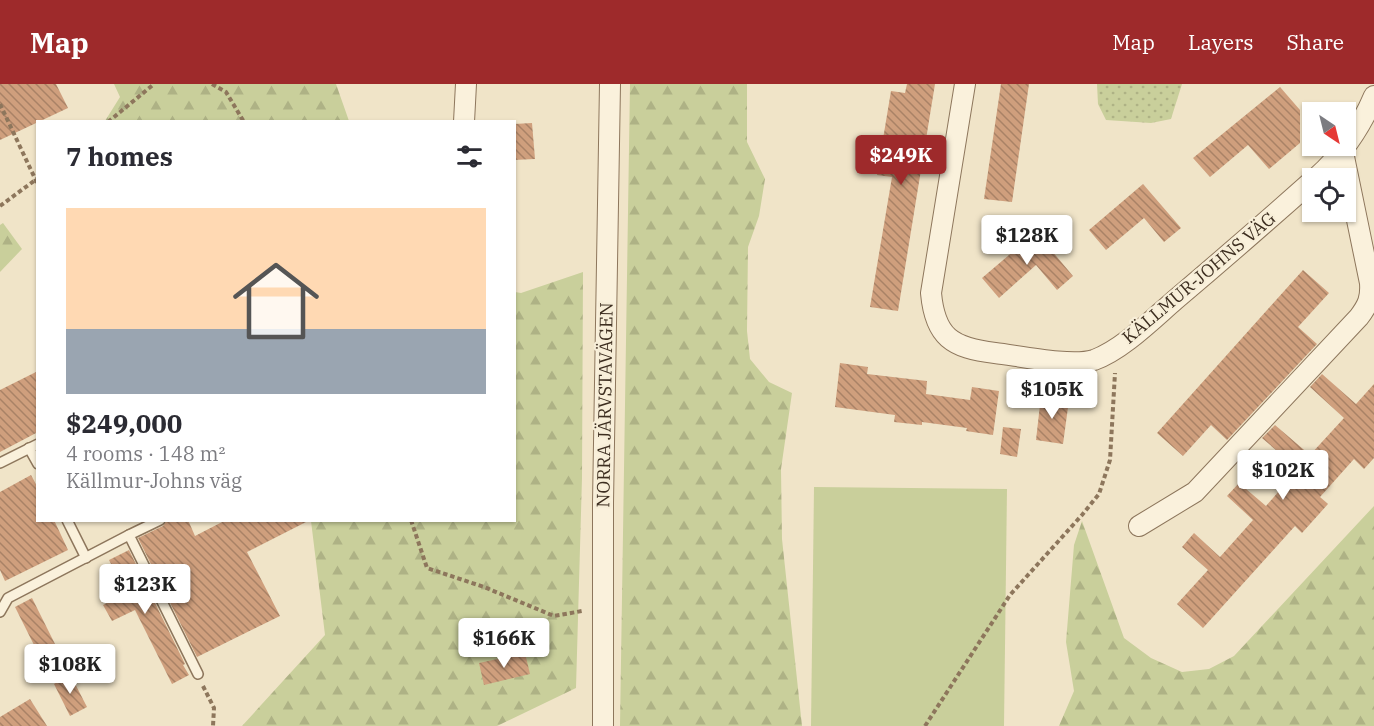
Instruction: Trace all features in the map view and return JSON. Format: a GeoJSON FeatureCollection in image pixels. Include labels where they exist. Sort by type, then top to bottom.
{"type":"FeatureCollection","features":[{"type":"Feature","properties":{"kind":"street"},"geometry":{"type":"LineString","coordinates":[[464,120],[466,84]]}},
{"type":"Feature","properties":{"kind":"street","name":"NORRA JÄRVSTAVÄGEN"},"geometry":{"type":"LineString","coordinates":[[603,726],[603,503],[610,84]]}},
{"type":"Feature","properties":{"kind":"street","name":"KÄLLMUR-JOHNS VÄG"},"geometry":{"type":"LineString","coordinates":[[964,84],[931,293],[933,314],[944,336],[971,351],[1065,362],[1094,360],[1116,348],[1160,313],[1302,190]]}},
{"type":"Feature","properties":{"kind":"street","name":"KÄLLMUR-JOHNS VÄG"},"geometry":{"type":"LineString","coordinates":[[1356,132],[1374,96]]}},
{"type":"Feature","properties":{"kind":"street","name":"KÄLLMUR-JOHNS VÄG"},"geometry":{"type":"LineString","coordinates":[[1326,168],[1339,156]]}},
{"type":"Feature","properties":{"kind":"street"},"geometry":{"type":"LineString","coordinates":[[1139,526],[1195,492],[1368,306],[1371,298],[1370,283],[1344,156]]}},
{"type":"Feature","properties":{"kind":"lane"},"geometry":{"type":"LineString","coordinates":[[0,463],[33,446]]}},
{"type":"Feature","properties":{"kind":"lane"},"geometry":{"type":"LineString","coordinates":[[68,522],[86,558]]}},
{"type":"Feature","properties":{"kind":"lane"},"geometry":{"type":"LineString","coordinates":[[0,612],[8,598],[156,522]]}},
{"type":"Feature","properties":{"kind":"lane"},"geometry":{"type":"LineString","coordinates":[[129,535],[198,674]]}},
{"type":"Feature","properties":{"kind":"path"},"geometry":{"type":"LineString","coordinates":[[110,120],[154,84]]}},
{"type":"Feature","properties":{"kind":"path"},"geometry":{"type":"LineString","coordinates":[[212,84],[226,92],[243,120]]}},
{"type":"Feature","properties":{"kind":"path"},"geometry":{"type":"LineString","coordinates":[[0,104],[36,179],[0,206]]}},
{"type":"Feature","properties":{"kind":"path"},"geometry":{"type":"LineString","coordinates":[[925,726],[1010,595],[1099,494],[1110,460],[1116,348]]}},
{"type":"Feature","properties":{"kind":"path"},"geometry":{"type":"LineString","coordinates":[[412,522],[427,568],[484,587],[554,616],[604,606]]}},
{"type":"Feature","properties":{"kind":"path"},"geometry":{"type":"LineString","coordinates":[[198,674],[214,708],[213,726]]}},
{"type":"Feature","properties":{"kind":"green space"},"geometry":{"type":"Polygon","coordinates":[[[114,84],[336,84],[349,120],[106,120],[120,97],[114,84]]]}},
{"type":"Feature","properties":{"kind":"green space"},"geometry":{"type":"Polygon","coordinates":[[[630,84],[747,84],[747,142],[765,179],[759,216],[748,247],[747,331],[750,359],[769,382],[792,393],[781,469],[782,539],[802,726],[620,726],[630,84]]]}},
{"type":"Feature","properties":{"kind":"green space"},"geometry":{"type":"Polygon","coordinates":[[[1097,84],[1182,84],[1171,119],[1151,123],[1106,120],[1098,104],[1097,84]]]}},
{"type":"Feature","properties":{"kind":"green space"},"geometry":{"type":"Polygon","coordinates":[[[3,223],[22,249],[0,272],[0,225],[3,223]]]}},
{"type":"Feature","properties":{"kind":"green space"},"geometry":{"type":"Polygon","coordinates":[[[583,272],[582,478],[576,688],[497,726],[242,726],[325,635],[311,522],[516,522],[516,292],[521,293],[583,272]]]}},
{"type":"Feature","properties":{"kind":"green space"},"geometry":{"type":"Polygon","coordinates":[[[814,487],[1007,489],[1004,726],[811,726],[814,487]]]}},
{"type":"Feature","properties":{"kind":"green space"},"geometry":{"type":"Polygon","coordinates":[[[1374,506],[1374,726],[1059,726],[1074,691],[1066,642],[1074,545],[1082,521],[1124,638],[1151,658],[1182,672],[1209,669],[1234,656],[1374,506]]]}},
{"type":"Feature","properties":{"kind":"building"},"geometry":{"type":"Polygon","coordinates":[[[0,84],[56,84],[68,108],[42,120],[36,120],[36,123],[0,140],[0,84]]]}},
{"type":"Feature","properties":{"kind":"building"},"geometry":{"type":"Polygon","coordinates":[[[907,84],[935,84],[898,311],[870,307],[892,177],[877,175],[891,91],[905,93],[907,84]]]}},
{"type":"Feature","properties":{"kind":"building"},"geometry":{"type":"Polygon","coordinates":[[[1001,84],[1029,84],[1012,202],[984,199],[1001,84]]]}},
{"type":"Feature","properties":{"kind":"building"},"geometry":{"type":"Polygon","coordinates":[[[1280,87],[1300,110],[1300,143],[1269,169],[1248,145],[1210,177],[1193,158],[1280,87]]]}},
{"type":"Feature","properties":{"kind":"building"},"geometry":{"type":"Polygon","coordinates":[[[532,123],[535,159],[516,160],[516,124],[532,123]]]}},
{"type":"Feature","properties":{"kind":"building"},"geometry":{"type":"Polygon","coordinates":[[[1143,184],[1181,228],[1164,242],[1144,218],[1106,250],[1089,230],[1143,184]]]}},
{"type":"Feature","properties":{"kind":"building"},"geometry":{"type":"Polygon","coordinates":[[[1036,232],[1073,276],[1057,290],[1036,265],[999,298],[982,278],[1036,232]]]}},
{"type":"Feature","properties":{"kind":"building"},"geometry":{"type":"Polygon","coordinates":[[[1303,270],[1329,293],[1298,327],[1317,344],[1227,440],[1211,425],[1183,456],[1157,433],[1303,270]]]}},
{"type":"Feature","properties":{"kind":"building"},"geometry":{"type":"Polygon","coordinates":[[[840,363],[868,367],[867,374],[927,381],[926,394],[970,400],[972,387],[999,391],[993,435],[966,431],[967,428],[922,422],[922,425],[894,422],[895,415],[835,407],[840,363]]]}},
{"type":"Feature","properties":{"kind":"building"},"geometry":{"type":"Polygon","coordinates":[[[36,372],[36,433],[0,452],[0,390],[36,372]]]}},
{"type":"Feature","properties":{"kind":"building"},"geometry":{"type":"Polygon","coordinates":[[[1322,374],[1356,404],[1374,384],[1374,458],[1364,469],[1354,459],[1320,497],[1328,504],[1302,533],[1295,526],[1203,628],[1177,604],[1208,570],[1182,547],[1194,533],[1220,557],[1253,520],[1227,496],[1239,483],[1266,506],[1298,469],[1262,438],[1275,425],[1310,455],[1344,418],[1310,387],[1322,374]]]}},
{"type":"Feature","properties":{"kind":"building"},"geometry":{"type":"Polygon","coordinates":[[[1041,396],[1069,400],[1063,444],[1036,440],[1041,396]]]}},
{"type":"Feature","properties":{"kind":"building"},"geometry":{"type":"Polygon","coordinates":[[[1003,427],[1021,429],[1017,457],[1000,454],[1003,427]]]}},
{"type":"Feature","properties":{"kind":"building"},"geometry":{"type":"Polygon","coordinates":[[[31,475],[36,484],[36,522],[55,522],[68,550],[5,581],[0,570],[0,492],[31,475]]]}},
{"type":"Feature","properties":{"kind":"building"},"geometry":{"type":"Polygon","coordinates":[[[166,522],[189,522],[195,536],[222,522],[306,522],[247,552],[280,616],[197,657],[138,538],[163,526],[166,522]]]}},
{"type":"Feature","properties":{"kind":"building"},"geometry":{"type":"Polygon","coordinates":[[[129,550],[189,675],[172,684],[135,610],[112,621],[103,605],[126,593],[109,560],[129,550]]]}},
{"type":"Feature","properties":{"kind":"building"},"geometry":{"type":"Polygon","coordinates":[[[32,598],[56,646],[39,655],[15,607],[32,598]]]}},
{"type":"Feature","properties":{"kind":"building"},"geometry":{"type":"Polygon","coordinates":[[[525,653],[530,674],[484,685],[479,663],[525,653]]]}},
{"type":"Feature","properties":{"kind":"building"},"geometry":{"type":"Polygon","coordinates":[[[70,674],[87,707],[70,716],[54,684],[70,674]]]}},
{"type":"Feature","properties":{"kind":"building"},"geometry":{"type":"Polygon","coordinates":[[[30,699],[47,726],[0,726],[0,717],[30,699]]]}}]}
